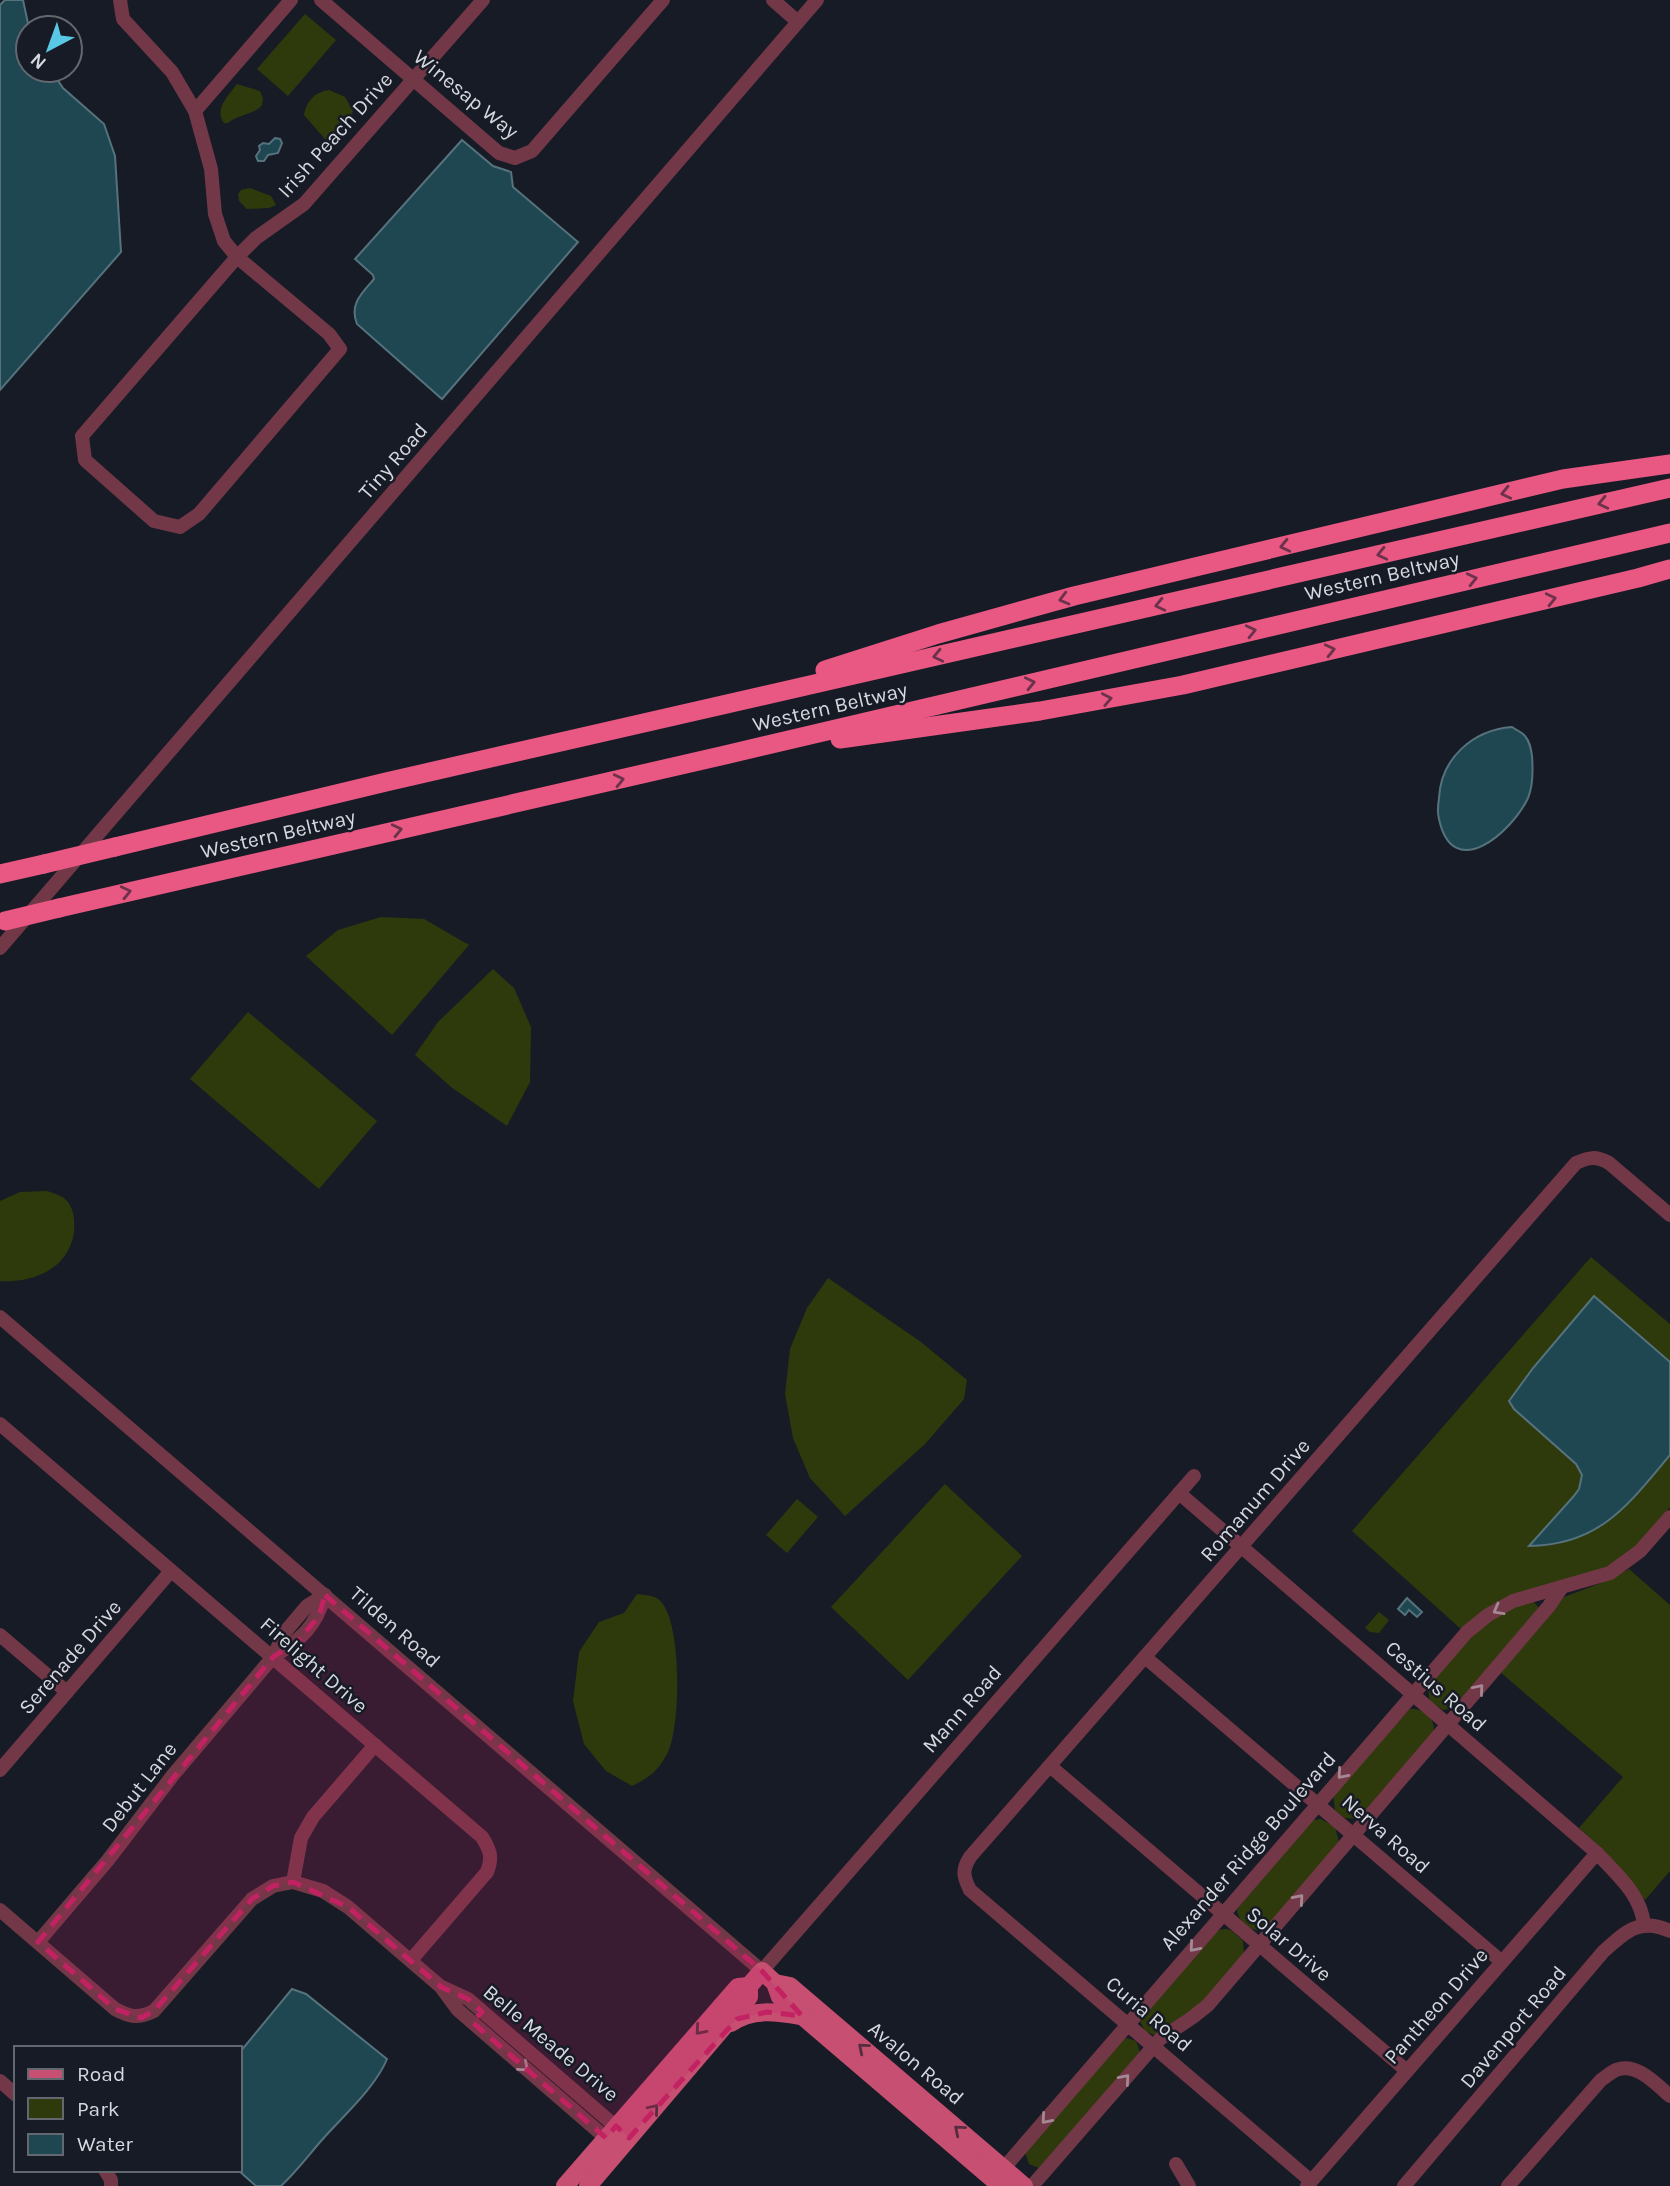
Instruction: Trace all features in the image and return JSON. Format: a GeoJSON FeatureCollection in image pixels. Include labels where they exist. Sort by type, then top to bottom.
{"type":"FeatureCollection","features":[{"type":"Feature","properties":{"kind":"highway"},"geometry":{"type":"LineString","coordinates":[[697,711],[938,634],[1074,596],[1563,480],[1670,464]]}},
{"type":"Feature","properties":{"kind":"highway","name":"Western Beltway"},"geometry":{"type":"LineString","coordinates":[[0,874],[1670,488]]}},
{"type":"Feature","properties":{"kind":"highway","name":"Western Beltway"},"geometry":{"type":"LineString","coordinates":[[3,921],[1670,533]]}},
{"type":"Feature","properties":{"kind":"highway"},"geometry":{"type":"LineString","coordinates":[[725,755],[1040,712],[1183,685],[1638,579],[1670,569]]}},
{"type":"Feature","properties":{"kind":"main road"},"geometry":{"type":"LineString","coordinates":[[588,2186],[618,2138],[738,1987],[749,1986],[768,1977]]}},
{"type":"Feature","properties":{"kind":"main road","name":"Avalon Road"},"geometry":{"type":"LineString","coordinates":[[768,1977],[780,1997],[999,2178],[1024,2186]]}},
{"type":"Feature","properties":{"kind":"main road","name":"Avalon Road"},"geometry":{"type":"LineString","coordinates":[[768,1977],[790,1986],[999,2178]]}},
{"type":"Feature","properties":{"kind":"main road"},"geometry":{"type":"LineString","coordinates":[[565,2186],[618,2138],[720,2032],[749,1997],[749,1986]]}},
{"type":"Feature","properties":{"kind":"main road"},"geometry":{"type":"LineString","coordinates":[[720,2032],[737,2019],[756,2013],[803,2016]]}},
{"type":"Feature","properties":{"kind":"street"},"geometry":{"type":"LineString","coordinates":[[120,0],[123,19],[172,72],[195,111],[211,169],[215,214],[224,241],[237,257]]}},
{"type":"Feature","properties":{"kind":"street"},"geometry":{"type":"LineString","coordinates":[[195,111],[291,0]]}},
{"type":"Feature","properties":{"kind":"street","name":"Winesap Way"},"geometry":{"type":"LineString","coordinates":[[321,0],[499,153],[515,159],[532,151],[663,0]]}},
{"type":"Feature","properties":{"kind":"street","name":"Irish Peach Drive"},"geometry":{"type":"LineString","coordinates":[[237,257],[329,334],[340,349],[199,514],[180,527],[154,521],[85,460],[82,436],[237,257],[256,238],[304,204],[483,0]]}},
{"type":"Feature","properties":{"kind":"street"},"geometry":{"type":"LineString","coordinates":[[773,0],[798,22]]}},
{"type":"Feature","properties":{"kind":"street","name":"Tiny Road"},"geometry":{"type":"LineString","coordinates":[[0,948],[817,0]]}},
{"type":"Feature","properties":{"kind":"street","name":"Romanum Drive"},"geometry":{"type":"LineString","coordinates":[[964,1877],[964,1867],[970,1857],[1576,1163],[1588,1157],[1598,1157],[1609,1163],[1670,1215]]}},
{"type":"Feature","properties":{"kind":"street","name":"Tilden Road"},"geometry":{"type":"LineString","coordinates":[[0,1317],[768,1977]]}},
{"type":"Feature","properties":{"kind":"street","name":"Firelight Drive"},"geometry":{"type":"LineString","coordinates":[[0,1424],[482,1837],[490,1850],[491,1862],[487,1872],[411,1960]]}},
{"type":"Feature","properties":{"kind":"street","name":"Mann Road"},"geometry":{"type":"LineString","coordinates":[[768,1977],[1195,1476]]}},
{"type":"Feature","properties":{"kind":"street","name":"Cestius Road"},"geometry":{"type":"LineString","coordinates":[[1180,1493],[1597,1853],[1638,1900],[1643,1910],[1644,1925]]}},
{"type":"Feature","properties":{"kind":"street","name":"Alexander Ridge Boulevard"},"geometry":{"type":"LineString","coordinates":[[999,2178],[1461,1637],[1488,1615],[1513,1601],[1618,1568],[1640,1551],[1670,1517]]}},
{"type":"Feature","properties":{"kind":"street","name":"Serenade Drive"},"geometry":{"type":"LineString","coordinates":[[0,1770],[171,1571]]}},
{"type":"Feature","properties":{"kind":"street"},"geometry":{"type":"LineString","coordinates":[[1032,2186],[1153,2045],[1208,2005],[1549,1606],[1562,1587]]}},
{"type":"Feature","properties":{"kind":"street","name":"Debut Lane"},"geometry":{"type":"LineString","coordinates":[[38,1942],[273,1657],[285,1632],[307,1606],[325,1595]]}},
{"type":"Feature","properties":{"kind":"street","name":"Debut Lane"},"geometry":{"type":"LineString","coordinates":[[273,1657],[297,1642],[304,1634],[319,1616],[325,1595]]}},
{"type":"Feature","properties":{"kind":"street"},"geometry":{"type":"LineString","coordinates":[[292,1624],[304,1634]]}},
{"type":"Feature","properties":{"kind":"street"},"geometry":{"type":"LineString","coordinates":[[0,1635],[67,1692]]}},
{"type":"Feature","properties":{"kind":"street","name":"Nerva Road"},"geometry":{"type":"LineString","coordinates":[[1145,1657],[1502,1962]]}},
{"type":"Feature","properties":{"kind":"street"},"geometry":{"type":"LineString","coordinates":[[0,1910],[115,2008],[141,2018],[154,2011],[252,1899],[272,1886],[293,1882],[300,1838],[313,1817],[375,1745]]}},
{"type":"Feature","properties":{"kind":"street","name":"Solar Drive"},"geometry":{"type":"LineString","coordinates":[[1050,1766],[1407,2071]]}},
{"type":"Feature","properties":{"kind":"street","name":"Pantheon Drive"},"geometry":{"type":"LineString","coordinates":[[1309,2183],[1597,1853]]}},
{"type":"Feature","properties":{"kind":"street","name":"Curia Road"},"geometry":{"type":"LineString","coordinates":[[964,1877],[970,1890],[1153,2045],[1309,2183]]}},
{"type":"Feature","properties":{"kind":"street","name":"Belle Meade Drive"},"geometry":{"type":"LineString","coordinates":[[293,1882],[323,1891],[348,1907],[441,1987],[468,1999],[477,2017],[618,2138]]}},
{"type":"Feature","properties":{"kind":"street"},"geometry":{"type":"LineString","coordinates":[[1644,1925],[1655,1925],[1670,1931]]}},
{"type":"Feature","properties":{"kind":"street","name":"Davenport Road"},"geometry":{"type":"LineString","coordinates":[[1404,2186],[1603,1952],[1620,1936],[1644,1925]]}},
{"type":"Feature","properties":{"kind":"street"},"geometry":{"type":"LineString","coordinates":[[1508,2186],[1601,2080],[1616,2070],[1642,2073],[1670,2096]]}},
{"type":"Feature","properties":{"kind":"street"},"geometry":{"type":"LineString","coordinates":[[0,2081],[14,2093]]}},
{"type":"Feature","properties":{"kind":"street"},"geometry":{"type":"LineString","coordinates":[[1176,2164],[1189,2186]]}},
{"type":"Feature","properties":{"kind":"highlighted area"},"geometry":{"type":"Polygon","coordinates":[[[325,1595],[762,1971],[802,2016],[767,2012],[737,2019],[629,2138],[616,2126],[606,2138],[472,2022],[482,2012],[468,1999],[441,1987],[348,1907],[293,1882],[273,1886],[252,1899],[154,2011],[141,2018],[115,2009],[38,1942],[273,1657],[297,1642],[319,1616],[325,1595]]]}},
{"type":"Feature","properties":{"kind":"green space"},"geometry":{"type":"Polygon","coordinates":[[[305,14],[336,40],[288,96],[257,69],[305,14]]]}},
{"type":"Feature","properties":{"kind":"green space"},"geometry":{"type":"Polygon","coordinates":[[[237,84],[260,91],[262,105],[255,111],[224,123],[221,108],[237,84]]]}},
{"type":"Feature","properties":{"kind":"green space"},"geometry":{"type":"Polygon","coordinates":[[[329,90],[345,97],[353,111],[334,139],[325,139],[304,115],[312,98],[329,90]]]}},
{"type":"Feature","properties":{"kind":"green space"},"geometry":{"type":"Polygon","coordinates":[[[250,188],[271,196],[276,205],[247,209],[239,201],[238,194],[241,190],[250,188]]]}},
{"type":"Feature","properties":{"kind":"green space"},"geometry":{"type":"Polygon","coordinates":[[[381,917],[424,919],[469,945],[392,1035],[306,956],[338,930],[381,917]]]}},
{"type":"Feature","properties":{"kind":"green space"},"geometry":{"type":"Polygon","coordinates":[[[493,969],[514,988],[531,1027],[530,1082],[507,1126],[451,1087],[415,1055],[438,1022],[493,969]]]}},
{"type":"Feature","properties":{"kind":"green space"},"geometry":{"type":"Polygon","coordinates":[[[248,1012],[377,1121],[319,1189],[190,1079],[248,1012]]]}},
{"type":"Feature","properties":{"kind":"green space"},"geometry":{"type":"Polygon","coordinates":[[[47,1191],[63,1198],[71,1208],[74,1232],[71,1245],[65,1256],[48,1271],[25,1279],[0,1281],[0,1201],[20,1192],[47,1191]]]}},
{"type":"Feature","properties":{"kind":"green space"},"geometry":{"type":"Polygon","coordinates":[[[1591,1257],[1670,1324],[1670,1507],[1636,1546],[1612,1565],[1462,1630],[1352,1531],[1591,1257]]]}},
{"type":"Feature","properties":{"kind":"green space"},"geometry":{"type":"Polygon","coordinates":[[[828,1278],[921,1342],[967,1380],[964,1399],[925,1444],[845,1516],[810,1478],[793,1438],[785,1394],[790,1349],[807,1308],[828,1278]]]}},
{"type":"Feature","properties":{"kind":"green space"},"geometry":{"type":"Polygon","coordinates":[[[945,1484],[1022,1556],[908,1680],[831,1607],[945,1484]]]}},
{"type":"Feature","properties":{"kind":"green space"},"geometry":{"type":"Polygon","coordinates":[[[797,1499],[818,1517],[787,1553],[766,1535],[797,1499]]]}},
{"type":"Feature","properties":{"kind":"green space"},"geometry":{"type":"Polygon","coordinates":[[[1629,1569],[1670,1605],[1670,1871],[1645,1900],[1603,1849],[1579,1828],[1623,1777],[1500,1672],[1564,1597],[1629,1569]]]}},
{"type":"Feature","properties":{"kind":"green space"},"geometry":{"type":"Polygon","coordinates":[[[637,1594],[658,1599],[666,1610],[676,1649],[677,1699],[672,1741],[667,1754],[652,1773],[632,1786],[606,1771],[584,1744],[573,1701],[579,1652],[599,1622],[624,1613],[637,1594]]]}},
{"type":"Feature","properties":{"kind":"green space"},"geometry":{"type":"Polygon","coordinates":[[[1534,1602],[1539,1608],[1455,1708],[1443,1710],[1430,1701],[1427,1685],[1474,1633],[1502,1613],[1534,1602]]]}},
{"type":"Feature","properties":{"kind":"green space"},"geometry":{"type":"Polygon","coordinates":[[[1379,1612],[1389,1620],[1379,1633],[1370,1632],[1365,1628],[1379,1612]]]}},
{"type":"Feature","properties":{"kind":"green space"},"geometry":{"type":"Polygon","coordinates":[[[1410,1709],[1427,1714],[1434,1731],[1358,1819],[1345,1818],[1335,1810],[1333,1794],[1410,1709]]]}},
{"type":"Feature","properties":{"kind":"green space"},"geometry":{"type":"Polygon","coordinates":[[[1321,1819],[1335,1827],[1339,1842],[1265,1930],[1246,1926],[1237,1909],[1313,1820],[1321,1819]]]}},
{"type":"Feature","properties":{"kind":"green space"},"geometry":{"type":"Polygon","coordinates":[[[1227,1929],[1243,1941],[1244,1954],[1206,2000],[1154,2035],[1145,2031],[1140,2022],[1143,2014],[1218,1930],[1227,1929]]]}},
{"type":"Feature","properties":{"kind":"green space"},"geometry":{"type":"Polygon","coordinates":[[[1123,2039],[1136,2041],[1140,2052],[1039,2168],[1029,2164],[1025,2153],[1123,2039]]]}},
{"type":"Feature","properties":{"kind":"water"},"geometry":{"type":"Polygon","coordinates":[[[5,0],[23,0],[26,14],[14,14],[14,84],[60,84],[104,124],[115,156],[121,252],[0,390],[0,5],[5,0]]]}},
{"type":"Feature","properties":{"kind":"water"},"geometry":{"type":"Polygon","coordinates":[[[275,138],[282,143],[278,153],[268,155],[264,161],[258,161],[256,156],[260,150],[259,146],[263,143],[269,144],[275,138]]]}},
{"type":"Feature","properties":{"kind":"water"},"geometry":{"type":"Polygon","coordinates":[[[462,140],[493,166],[511,172],[513,187],[578,242],[442,399],[357,324],[356,305],[361,294],[374,279],[355,259],[462,140]]]}},
{"type":"Feature","properties":{"kind":"water"},"geometry":{"type":"Polygon","coordinates":[[[1512,727],[1525,736],[1531,748],[1532,777],[1528,798],[1509,825],[1496,837],[1483,846],[1469,850],[1457,848],[1446,838],[1438,814],[1441,784],[1446,770],[1472,740],[1498,729],[1512,727]]]}},
{"type":"Feature","properties":{"kind":"water"},"geometry":{"type":"Polygon","coordinates":[[[1594,1296],[1670,1362],[1670,1455],[1626,1506],[1594,1530],[1554,1544],[1529,1546],[1579,1489],[1582,1475],[1576,1464],[1514,1409],[1509,1401],[1533,1368],[1594,1296]]]}},
{"type":"Feature","properties":{"kind":"water"},"geometry":{"type":"Polygon","coordinates":[[[1407,1598],[1422,1612],[1417,1617],[1409,1610],[1405,1615],[1398,1609],[1407,1598]]]}},
{"type":"Feature","properties":{"kind":"water"},"geometry":{"type":"Polygon","coordinates":[[[292,1989],[306,1994],[387,2059],[367,2091],[281,2186],[256,2186],[240,2172],[242,2050],[292,1989]]]}}]}
